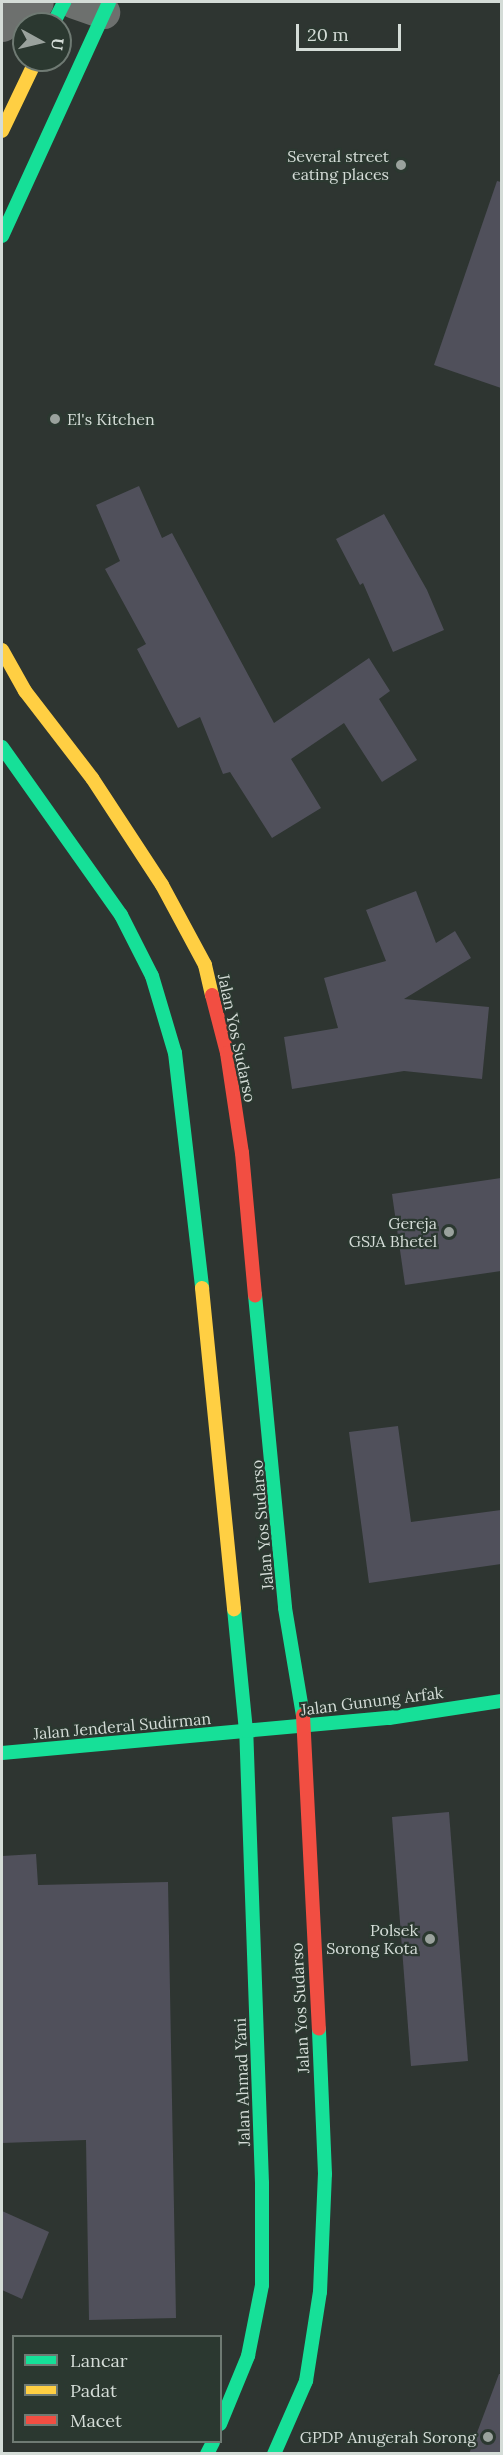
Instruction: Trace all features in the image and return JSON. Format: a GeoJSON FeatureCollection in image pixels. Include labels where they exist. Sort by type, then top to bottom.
{"type":"FeatureCollection","features":[{"type":"Feature","properties":{"kind":"main road"},"geometry":{"type":"LineString","coordinates":[[2,236],[95,5]]}},
{"type":"Feature","properties":{"kind":"main road"},"geometry":{"type":"LineString","coordinates":[[2,131],[30,72]]}},
{"type":"Feature","properties":{"kind":"main road","name":"Jalan Yos Sudarso"},"geometry":{"type":"LineString","coordinates":[[2,650],[25,691],[92,778],[162,885],[205,965],[226,1053],[242,1153],[285,1608],[305,1726],[325,2174],[320,2292],[306,2381],[274,2454]]}},
{"type":"Feature","properties":{"kind":"main road"},"geometry":{"type":"LineString","coordinates":[[2,747],[121,915],[152,975],[175,1053],[192,1189],[246,1731]]}},
{"type":"Feature","properties":{"kind":"main road","name":"Jalan Gunung Arfak"},"geometry":{"type":"LineString","coordinates":[[246,1731],[389,1718],[501,1701]]}},
{"type":"Feature","properties":{"kind":"main road","name":"Jalan Jenderal Sudirman"},"geometry":{"type":"LineString","coordinates":[[2,1753],[246,1731]]}},
{"type":"Feature","properties":{"kind":"main road","name":"Jalan Ahmad Yani"},"geometry":{"type":"LineString","coordinates":[[222,2419],[248,2356],[262,2285],[262,2184],[246,1731]]}},
{"type":"Feature","properties":{"kind":"street"},"geometry":{"type":"LineString","coordinates":[[2,25],[20,9],[37,2]]}},
{"type":"Feature","properties":{"kind":"building"},"geometry":{"type":"Polygon","coordinates":[[[497,181],[501,182],[501,388],[434,365],[497,181]]]}},
{"type":"Feature","properties":{"kind":"building"},"geometry":{"type":"Polygon","coordinates":[[[139,486],[162,538],[172,533],[274,723],[369,658],[390,691],[379,699],[417,760],[382,782],[344,723],[291,759],[321,808],[272,838],[230,772],[223,774],[200,717],[178,728],[137,649],[146,644],[105,569],[120,561],[96,505],[139,486]]]}},
{"type":"Feature","properties":{"kind":"building"},"geometry":{"type":"Polygon","coordinates":[[[384,514],[427,590],[444,630],[393,652],[363,583],[360,585],[336,539],[384,514]]]}},
{"type":"Feature","properties":{"kind":"building"},"geometry":{"type":"Polygon","coordinates":[[[416,891],[436,943],[455,931],[471,958],[404,999],[489,1007],[482,1079],[404,1071],[292,1089],[284,1037],[338,1028],[324,978],[386,961],[366,910],[416,891]]]}},
{"type":"Feature","properties":{"kind":"building","name":"Gereja GSJA Bhetel"},"geometry":{"type":"Polygon","coordinates":[[[501,1178],[501,1271],[405,1285],[392,1194],[501,1178]]]}},
{"type":"Feature","properties":{"kind":"building"},"geometry":{"type":"Polygon","coordinates":[[[398,1426],[411,1522],[501,1510],[501,1564],[369,1583],[349,1432],[398,1426]]]}},
{"type":"Feature","properties":{"kind":"building","name":"Polsek Sorong Kota"},"geometry":{"type":"Polygon","coordinates":[[[449,1812],[468,2061],[411,2066],[392,1817],[449,1812]]]}},
{"type":"Feature","properties":{"kind":"building"},"geometry":{"type":"Polygon","coordinates":[[[36,1854],[38,1885],[168,1882],[176,2318],[89,2320],[86,2140],[2,2143],[2,1856],[36,1854]]]}},
{"type":"Feature","properties":{"kind":"building"},"geometry":{"type":"Polygon","coordinates":[[[2,2211],[49,2232],[22,2299],[2,2290],[2,2211]]]}},
{"type":"Feature","properties":{"kind":"building","name":"GPDP Anugerah Sorong"},"geometry":{"type":"Polygon","coordinates":[[[499,2374],[501,2374],[501,2454],[469,2454],[499,2374]]]}},
{"type":"Feature","properties":{"kind":"traffic: fast"},"geometry":{"type":"LineString","coordinates":[[59,12],[64,2]]}},
{"type":"Feature","properties":{"kind":"traffic: fast"},"geometry":{"type":"LineString","coordinates":[[2,236],[109,2]]}},
{"type":"Feature","properties":{"kind":"traffic: fast"},"geometry":{"type":"LineString","coordinates":[[2,747],[121,915],[152,976],[175,1053],[202,1288]]}},
{"type":"Feature","properties":{"kind":"traffic: fast"},"geometry":{"type":"LineString","coordinates":[[255,1295],[285,1608],[303,1715]]}},
{"type":"Feature","properties":{"kind":"traffic: fast"},"geometry":{"type":"LineString","coordinates":[[222,2419],[248,2356],[262,2285],[262,2183],[246,1731],[234,1609]]}},
{"type":"Feature","properties":{"kind":"traffic: fast"},"geometry":{"type":"LineString","coordinates":[[2,1753],[389,1718],[502,1701]]}},
{"type":"Feature","properties":{"kind":"traffic: fast"},"geometry":{"type":"LineString","coordinates":[[274,2454],[306,2381],[320,2292],[325,2174],[319,2029]]}},
{"type":"Feature","properties":{"kind":"traffic: fast"},"geometry":{"type":"LineString","coordinates":[[207,2454],[212,2443]]}},
{"type":"Feature","properties":{"kind":"traffic: slow"},"geometry":{"type":"LineString","coordinates":[[2,131],[30,72]]}},
{"type":"Feature","properties":{"kind":"traffic: slow"},"geometry":{"type":"LineString","coordinates":[[2,650],[25,691],[92,778],[162,885],[205,965],[212,995]]}},
{"type":"Feature","properties":{"kind":"traffic: slow"},"geometry":{"type":"LineString","coordinates":[[202,1288],[234,1609]]}},
{"type":"Feature","properties":{"kind":"traffic: jam"},"geometry":{"type":"LineString","coordinates":[[212,995],[227,1053],[242,1153],[255,1295]]}},
{"type":"Feature","properties":{"kind":"traffic: jam"},"geometry":{"type":"LineString","coordinates":[[303,1715],[319,2029]]}},
{"type":"Feature","properties":{"kind":"place","name":"Several street eating places"},"geometry":{"type":"Point","coordinates":[401,165]}},
{"type":"Feature","properties":{"kind":"place","name":"El's Kitchen"},"geometry":{"type":"Point","coordinates":[55,419]}},
{"type":"Feature","properties":{"kind":"place","name":"Gereja GSJA Bhetel"},"geometry":{"type":"Point","coordinates":[449,1232]}},
{"type":"Feature","properties":{"kind":"place","name":"Polsek Sorong Kota"},"geometry":{"type":"Point","coordinates":[430,1939]}},
{"type":"Feature","properties":{"kind":"place","name":"GPDP Anugerah Sorong"},"geometry":{"type":"Point","coordinates":[488,2437]}}]}
